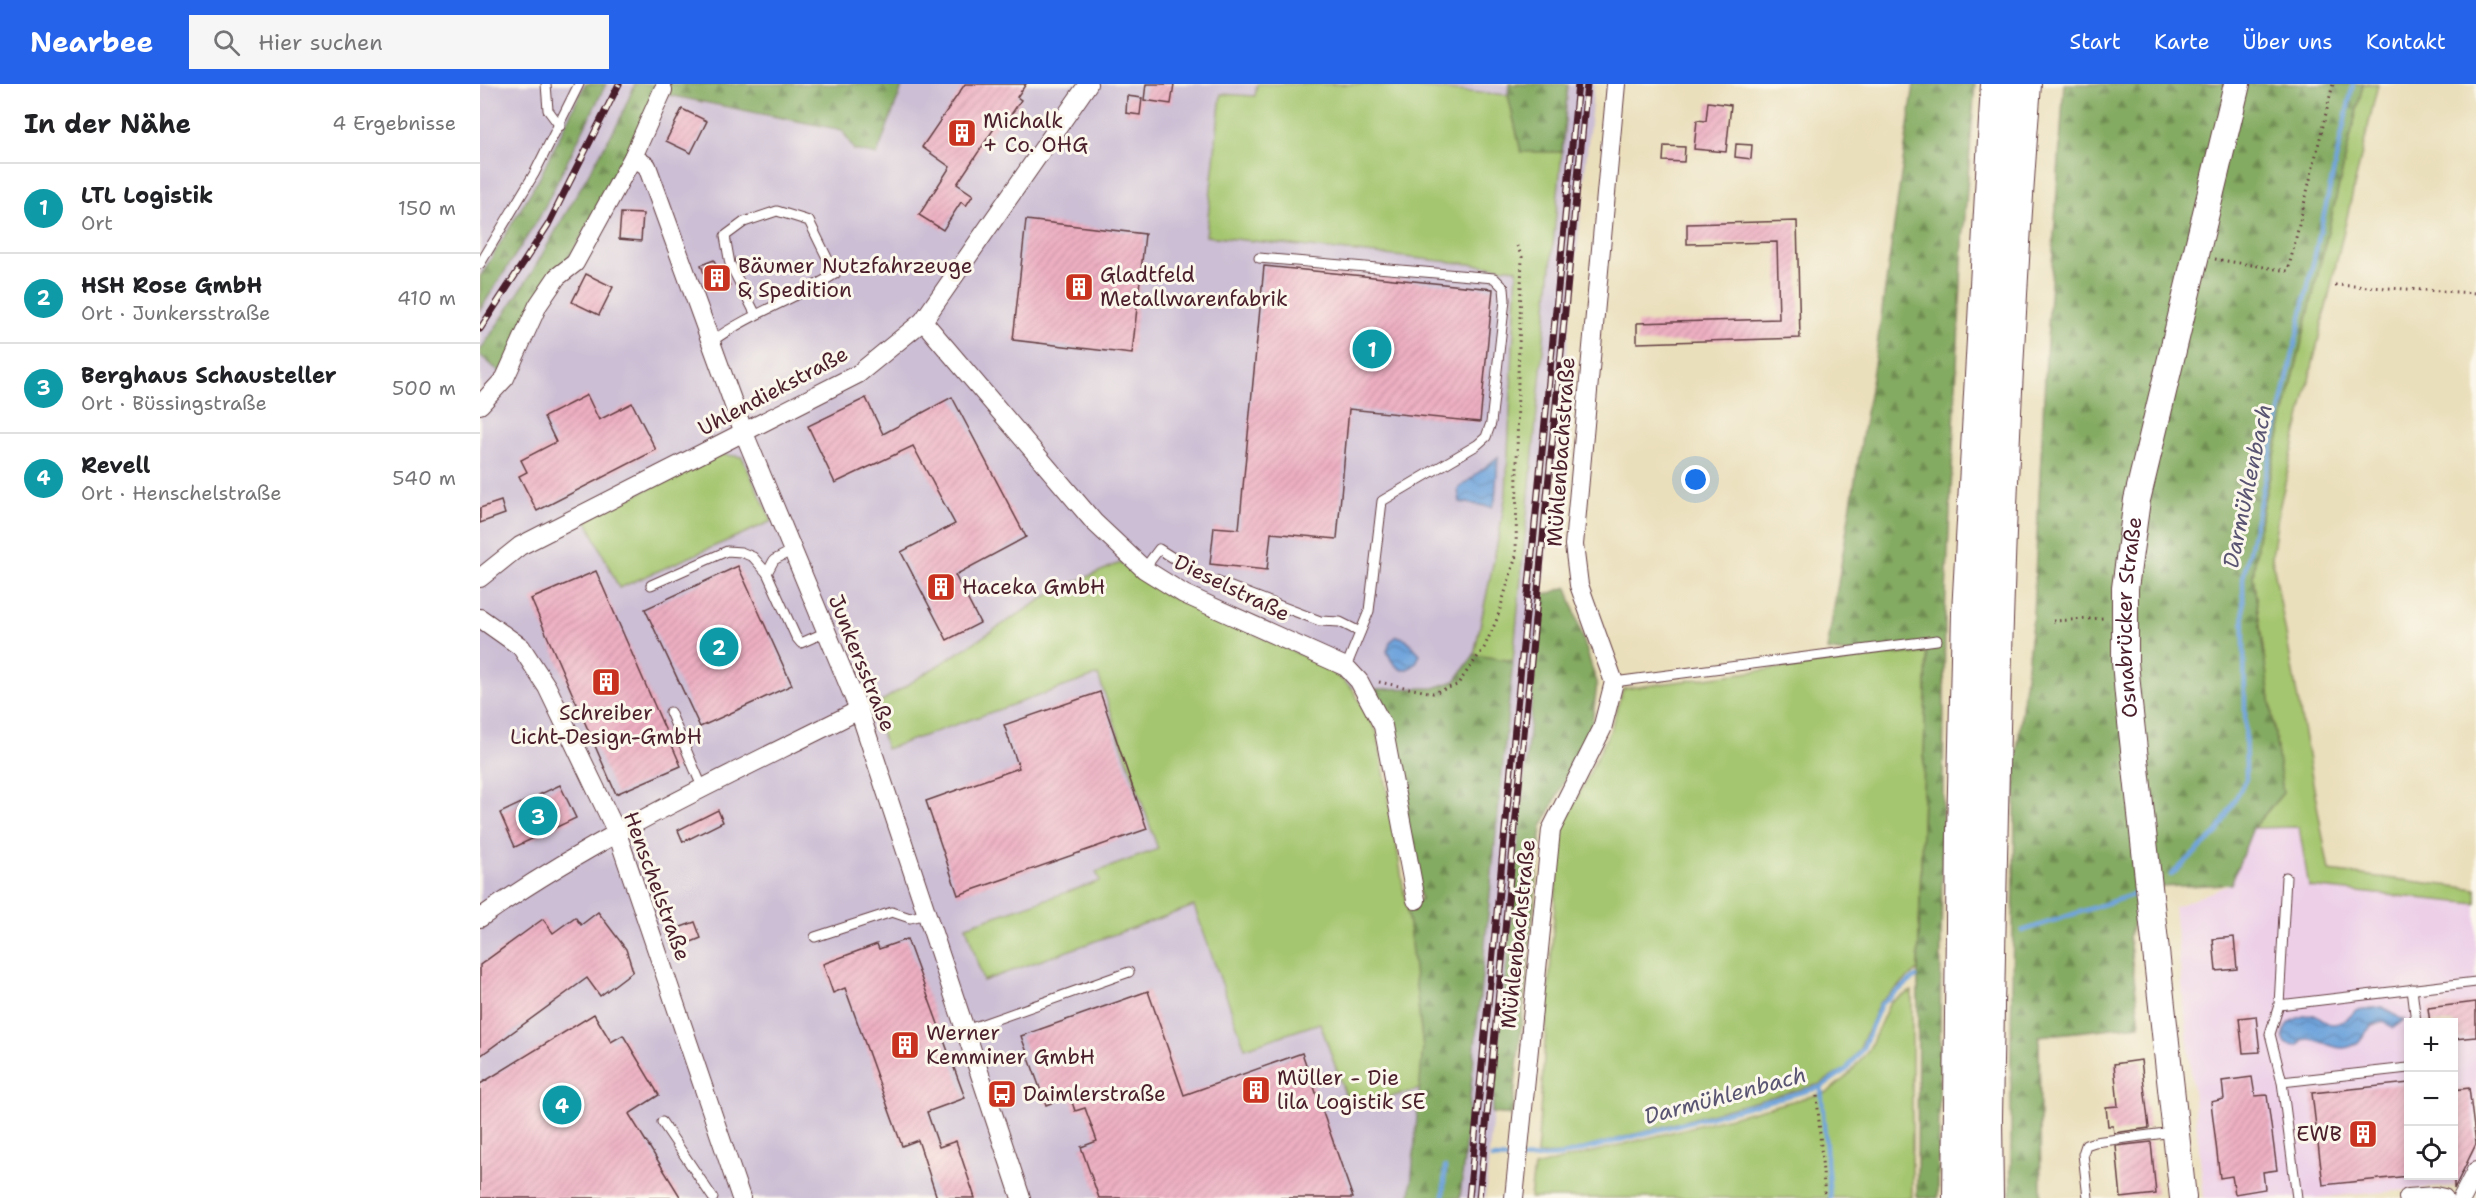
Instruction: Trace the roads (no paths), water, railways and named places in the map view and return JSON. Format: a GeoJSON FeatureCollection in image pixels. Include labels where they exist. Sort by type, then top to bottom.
{"type":"FeatureCollection","features":[{"type":"Feature","properties":{"kind":"highway"},"geometry":{"type":"LineString","coordinates":[[1959,1198],[1968,613],[2018,87]]}},
{"type":"Feature","properties":{"kind":"highway"},"geometry":{"type":"LineString","coordinates":[[1987,1198],[1986,1118],[1996,630],[2018,87]]}},
{"type":"Feature","properties":{"kind":"main road","name":"Osnabrücker Straße"},"geometry":{"type":"LineString","coordinates":[[2182,1198],[2128,695],[2124,616],[2127,566],[2137,500],[2237,84]]}},
{"type":"Feature","properties":{"kind":"street","name":"Uhlendiekstraße"},"geometry":{"type":"LineString","coordinates":[[480,578],[520,546],[858,374],[923,321],[1088,84]]}},
{"type":"Feature","properties":{"kind":"street","name":"Mühlenbachstraße"},"geometry":{"type":"LineString","coordinates":[[1514,1198],[1551,830],[1602,729],[1614,682],[1579,585],[1574,545],[1616,84]]}},
{"type":"Feature","properties":{"kind":"street"},"geometry":{"type":"LineString","coordinates":[[480,405],[505,378],[538,305],[557,277],[575,263],[633,157],[663,90]]}},
{"type":"Feature","properties":{"kind":"street","name":"Junkersstraße"},"geometry":{"type":"LineString","coordinates":[[633,157],[647,166],[744,433],[859,710],[1022,1198]]}},
{"type":"Feature","properties":{"kind":"street","name":"Dieselstraße"},"geometry":{"type":"LineString","coordinates":[[923,321],[1094,522],[1144,569],[1184,594],[1346,667],[1359,681],[1383,726],[1416,900]]}},
{"type":"Feature","properties":{"kind":"street","name":"Henschelstraße"},"geometry":{"type":"LineString","coordinates":[[480,618],[521,648],[547,687],[617,833],[741,1198]]}},
{"type":"Feature","properties":{"kind":"street"},"geometry":{"type":"LineString","coordinates":[[480,918],[525,886],[617,833],[859,710]]}},
{"type":"Feature","properties":{"kind":"street"},"geometry":{"type":"LineString","coordinates":[[2462,1198],[2476,1171]]}},
{"type":"Feature","properties":{"kind":"street"},"geometry":{"type":"LineString","coordinates":[[2408,1198],[2434,1196],[2444,1198]]}},
{"type":"Feature","properties":{"kind":"lane"},"geometry":{"type":"LineString","coordinates":[[546,84],[548,110],[560,126]]}},
{"type":"Feature","properties":{"kind":"lane"},"geometry":{"type":"LineString","coordinates":[[480,264],[560,126],[579,84]]}},
{"type":"Feature","properties":{"kind":"lane"},"geometry":{"type":"LineString","coordinates":[[711,342],[732,327],[809,290],[835,274],[809,221],[777,211],[744,222],[725,236],[730,264],[756,315]]}},
{"type":"Feature","properties":{"kind":"lane"},"geometry":{"type":"LineString","coordinates":[[1259,258],[1494,278],[1504,288],[1505,300],[1491,423],[1486,437],[1477,445],[1382,501],[1369,611],[1346,667]]}},
{"type":"Feature","properties":{"kind":"lane"},"geometry":{"type":"LineString","coordinates":[[1144,569],[1159,549],[1202,576],[1320,621],[1340,622],[1360,632]]}},
{"type":"Feature","properties":{"kind":"lane"},"geometry":{"type":"LineString","coordinates":[[767,573],[774,560],[793,550]]}},
{"type":"Feature","properties":{"kind":"lane"},"geometry":{"type":"LineString","coordinates":[[651,585],[727,551],[741,552],[753,557],[767,573],[796,637],[801,643],[826,632]]}},
{"type":"Feature","properties":{"kind":"lane"},"geometry":{"type":"LineString","coordinates":[[1614,682],[1937,640]]}},
{"type":"Feature","properties":{"kind":"lane"},"geometry":{"type":"LineString","coordinates":[[670,712],[703,789]]}},
{"type":"Feature","properties":{"kind":"lane"},"geometry":{"type":"LineString","coordinates":[[2286,877],[2279,1005],[2270,1034],[2283,1082],[2297,1198]]}},
{"type":"Feature","properties":{"kind":"lane"},"geometry":{"type":"LineString","coordinates":[[815,937],[892,912],[910,918],[927,914]]}},
{"type":"Feature","properties":{"kind":"lane"},"geometry":{"type":"LineString","coordinates":[[966,1030],[1129,972]]}},
{"type":"Feature","properties":{"kind":"lane"},"geometry":{"type":"LineString","coordinates":[[2279,1005],[2476,982]]}},
{"type":"Feature","properties":{"kind":"lane"},"geometry":{"type":"LineString","coordinates":[[2412,989],[2415,1018]]}},
{"type":"Feature","properties":{"kind":"lane"},"geometry":{"type":"LineString","coordinates":[[2283,1082],[2404,1069]]}},
{"type":"Feature","properties":{"kind":"lane"},"geometry":{"type":"LineString","coordinates":[[662,1122],[713,1198]]}},
{"type":"Feature","properties":{"kind":"lane"},"geometry":{"type":"LineString","coordinates":[[2088,1198],[2083,1154],[2086,1145],[2176,1132]]}},
{"type":"Feature","properties":{"kind":"water"},"geometry":{"type":"Polygon","coordinates":[[[1498,457],[1495,500],[1492,507],[1460,502],[1458,489],[1498,457]]]}},
{"type":"Feature","properties":{"kind":"water"},"geometry":{"type":"Polygon","coordinates":[[[1397,636],[1406,639],[1420,654],[1414,665],[1402,670],[1396,666],[1387,651],[1390,642],[1397,636]]]}},
{"type":"Feature","properties":{"kind":"water"},"geometry":{"type":"Polygon","coordinates":[[[2382,1007],[2404,1020],[2393,1028],[2383,1021],[2377,1023],[2354,1045],[2343,1048],[2308,1039],[2293,1046],[2284,1040],[2283,1034],[2287,1026],[2303,1016],[2316,1015],[2333,1024],[2346,1020],[2356,1010],[2382,1007]]]}},
{"type":"Feature","properties":{"kind":"waterway","name":"Darmühlenbach"},"geometry":{"type":"LineString","coordinates":[[2171,875],[2217,833],[2246,779],[2243,578],[2353,84]]}},
{"type":"Feature","properties":{"kind":"waterway","name":"Darmühlenbach"},"geometry":{"type":"LineString","coordinates":[[2022,931],[2138,893]]}},
{"type":"Feature","properties":{"kind":"waterway","name":"Darmühlenbach"},"geometry":{"type":"LineString","coordinates":[[1522,1159],[1560,1156],[1821,1087],[1846,1070],[1863,1048],[1881,1004],[1916,977]]}},
{"type":"Feature","properties":{"kind":"waterway"},"geometry":{"type":"LineString","coordinates":[[1821,1087],[1830,1198]]}},
{"type":"Feature","properties":{"kind":"waterway","name":"Darmühlenbach"},"geometry":{"type":"LineString","coordinates":[[1492,1158],[1513,1159]]}},
{"type":"Feature","properties":{"kind":"waterway","name":"Darmühlenbach"},"geometry":{"type":"LineString","coordinates":[[1443,1198],[1445,1167]]}},
{"type":"Feature","properties":{"kind":"railway"},"geometry":{"type":"LineString","coordinates":[[480,329],[548,225],[619,84]]}},
{"type":"Feature","properties":{"kind":"railway"},"geometry":{"type":"LineString","coordinates":[[1469,1198],[1578,84]]}},
{"type":"Feature","properties":{"kind":"railway"},"geometry":{"type":"LineString","coordinates":[[1479,1198],[1587,84]]}},
{"type":"Feature","properties":{"kind":"place","name":"Michalk + Co. OHG"},"geometry":{"type":"Point","coordinates":[962,133]}},
{"type":"Feature","properties":{"kind":"place","name":"Bäumer Nutzfahrzeuge & Spedition"},"geometry":{"type":"Point","coordinates":[717,278]}},
{"type":"Feature","properties":{"kind":"place","name":"Gladtfeld Metallwarenfabrik"},"geometry":{"type":"Point","coordinates":[1079,287]}},
{"type":"Feature","properties":{"kind":"place","name":"LTL Logistik"},"geometry":{"type":"Point","coordinates":[1372,349]}},
{"type":"Feature","properties":{"kind":"place","name":"Haceka GmbH"},"geometry":{"type":"Point","coordinates":[941,587]}},
{"type":"Feature","properties":{"kind":"place","name":"HSH Rose GmbH"},"geometry":{"type":"Point","coordinates":[719,647]}},
{"type":"Feature","properties":{"kind":"place","name":"Schreiber Licht-Design-GmbH"},"geometry":{"type":"Point","coordinates":[606,682]}},
{"type":"Feature","properties":{"kind":"place","name":"Berghaus Schausteller"},"geometry":{"type":"Point","coordinates":[538,816]}},
{"type":"Feature","properties":{"kind":"place","name":"Werner Kemminer GmbH"},"geometry":{"type":"Point","coordinates":[905,1045]}},
{"type":"Feature","properties":{"kind":"place","name":"Müller - Die lila Logistik SE"},"geometry":{"type":"Point","coordinates":[1256,1090]}},
{"type":"Feature","properties":{"kind":"place","name":"Daimlerstraße"},"geometry":{"type":"Point","coordinates":[1002,1094]}},
{"type":"Feature","properties":{"kind":"place","name":"Revell"},"geometry":{"type":"Point","coordinates":[562,1105]}},
{"type":"Feature","properties":{"kind":"place","name":"EWB"},"geometry":{"type":"Point","coordinates":[2363,1134]}}]}
